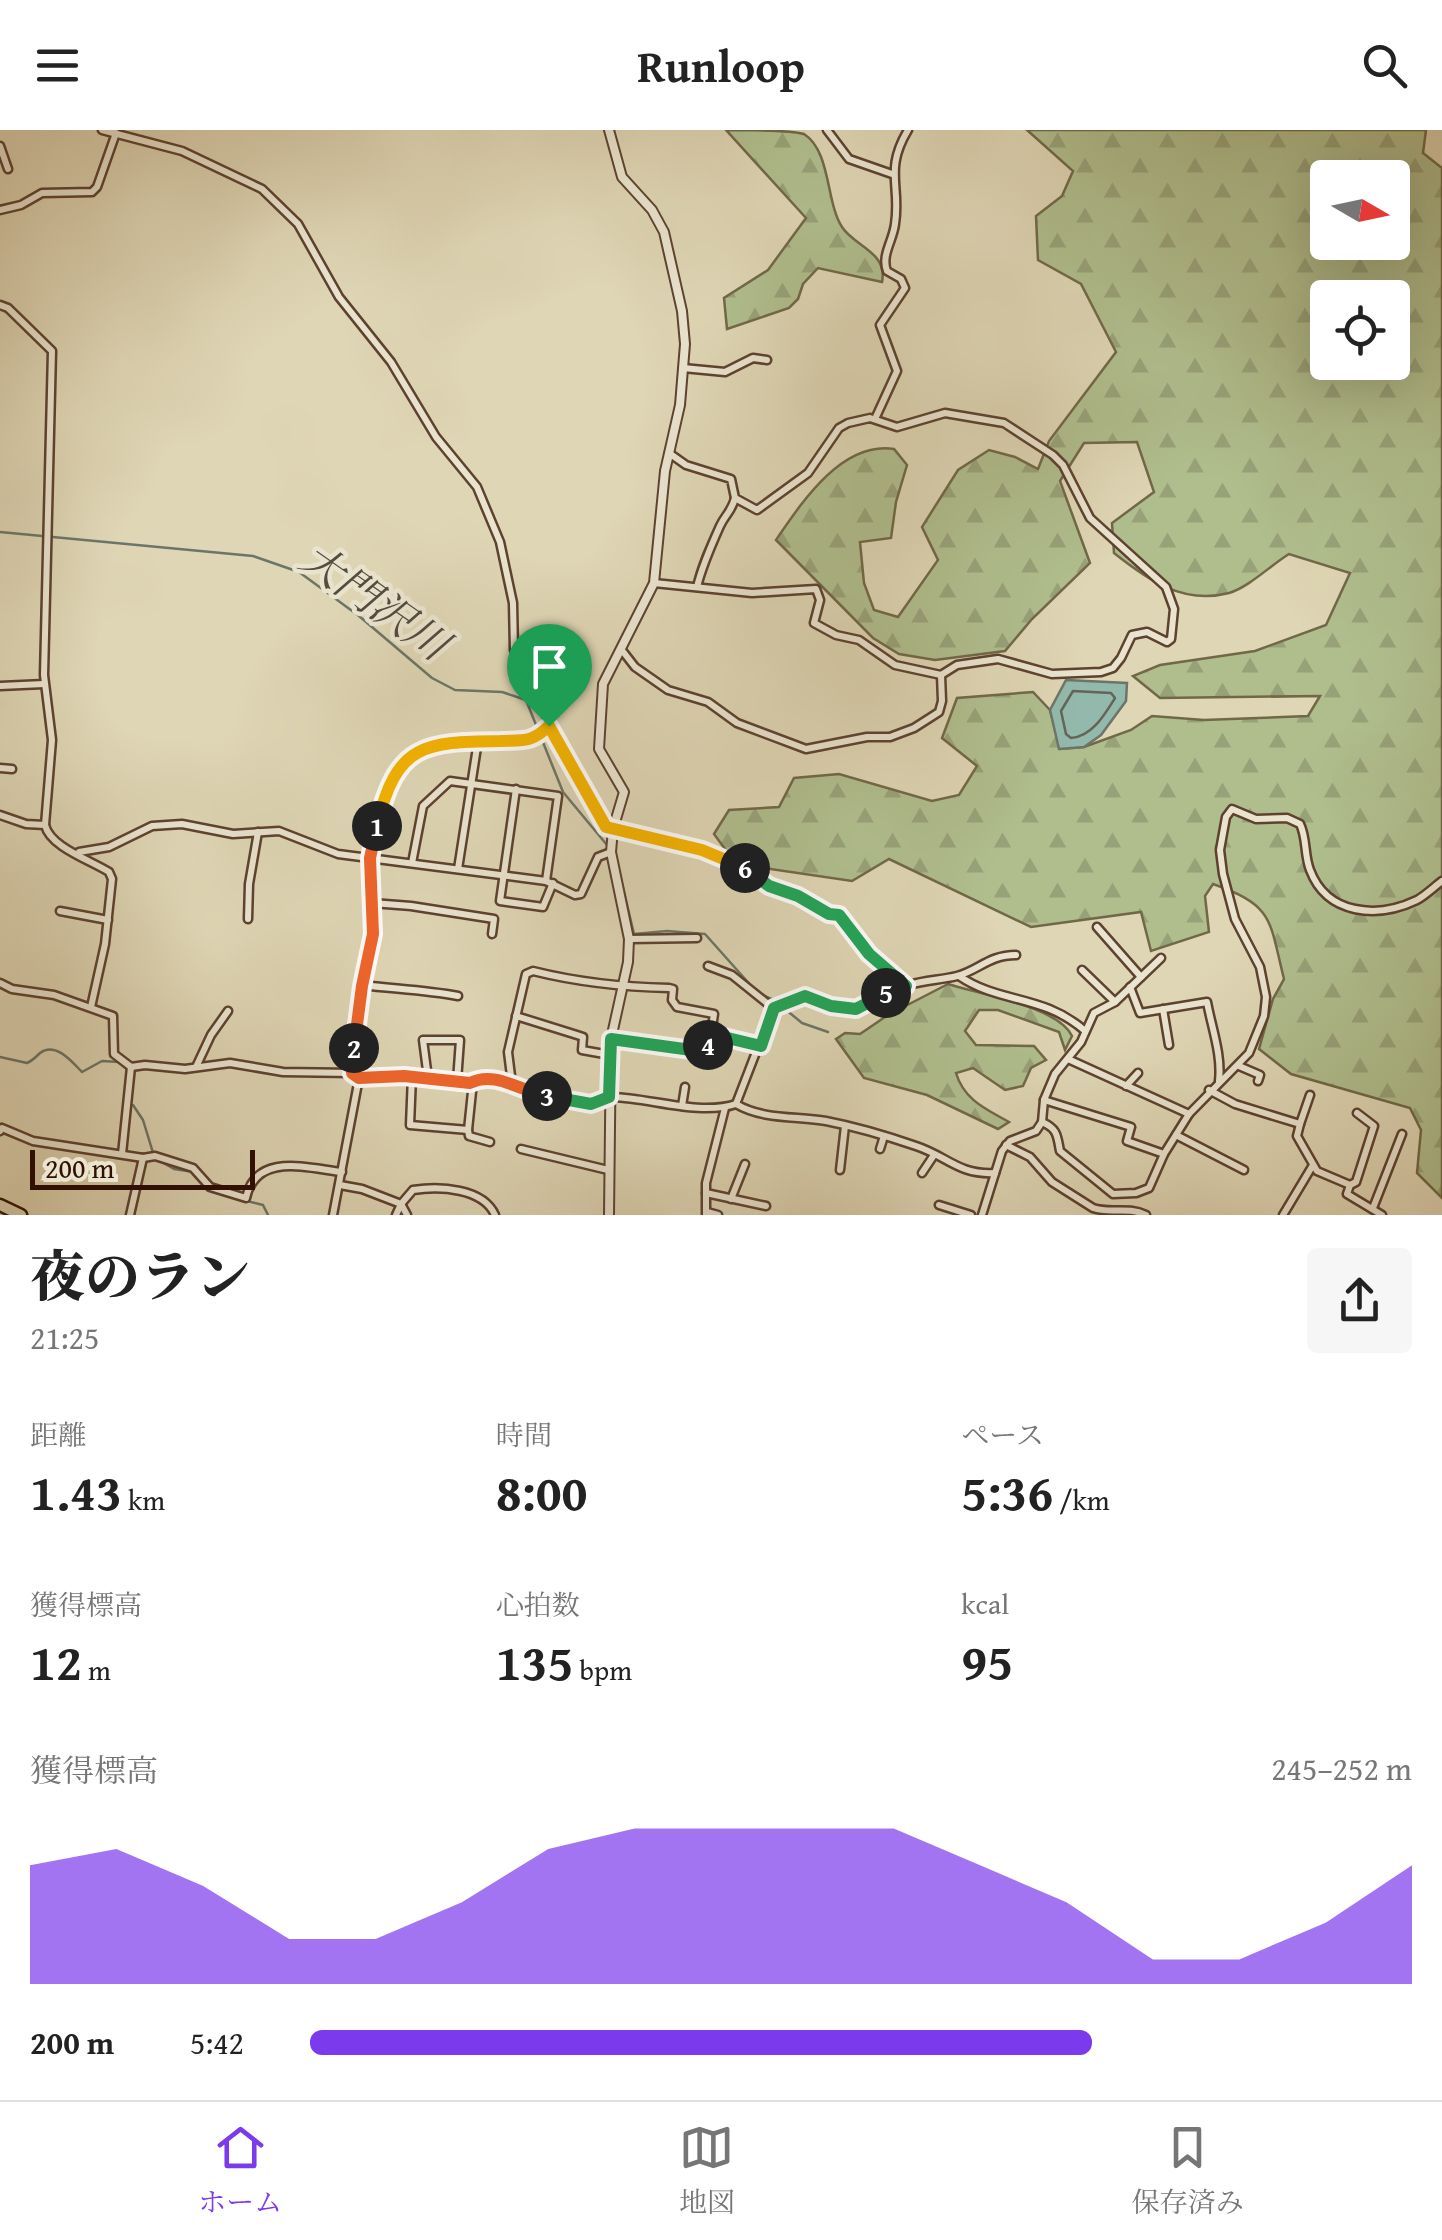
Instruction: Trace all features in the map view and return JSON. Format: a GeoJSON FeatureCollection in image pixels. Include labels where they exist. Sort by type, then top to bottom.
{"type":"FeatureCollection","features":[{"type":"Feature","properties":{"kind":"highway"},"geometry":{"type":"LineString","coordinates":[[0,1205],[21,1215]]}},
{"type":"Feature","properties":{"kind":"street"},"geometry":{"type":"LineString","coordinates":[[102,130],[132,133],[182,151],[262,189],[298,224],[340,298],[391,362],[436,436],[477,487],[500,542],[513,603],[514,650],[542,701],[546,728],[606,827],[702,850],[752,872],[769,886],[839,915],[869,954],[906,986]]}},
{"type":"Feature","properties":{"kind":"street"},"geometry":{"type":"LineString","coordinates":[[609,1215],[611,1039],[628,962],[628,939],[611,852],[624,792],[599,749],[599,735],[604,684],[654,583],[668,453],[680,405],[683,368],[682,312],[664,232],[652,210],[622,176],[610,130]]}},
{"type":"Feature","properties":{"kind":"street"},"geometry":{"type":"LineString","coordinates":[[827,130],[849,158],[892,174]]}},
{"type":"Feature","properties":{"kind":"street"},"geometry":{"type":"LineString","coordinates":[[875,419],[896,370],[880,326],[905,288],[884,267],[896,222],[892,174],[900,143],[908,130]]}},
{"type":"Feature","properties":{"kind":"street"},"geometry":{"type":"LineString","coordinates":[[0,210],[42,194],[92,192],[116,133]]}},
{"type":"Feature","properties":{"kind":"street"},"geometry":{"type":"LineString","coordinates":[[0,146],[8,169]]}},
{"type":"Feature","properties":{"kind":"street"},"geometry":{"type":"LineString","coordinates":[[0,306],[8,308],[52,350],[44,684],[52,740],[45,826],[48,837],[56,844],[110,872],[112,879],[92,1007]]}},
{"type":"Feature","properties":{"kind":"street"},"geometry":{"type":"LineString","coordinates":[[683,368],[725,372],[754,358],[767,360]]}},
{"type":"Feature","properties":{"kind":"street"},"geometry":{"type":"LineString","coordinates":[[654,583],[752,593],[816,589],[820,600],[814,624],[859,640],[895,665],[941,674],[956,664],[998,659],[1052,674],[1100,672],[1113,668],[1132,635],[1140,631],[1167,642],[1171,639],[1172,597],[1166,587],[1090,518],[1063,465],[1013,428],[945,413],[897,427],[875,419],[848,423],[839,428],[808,473],[757,510],[735,498]]}},
{"type":"Feature","properties":{"kind":"street"},"geometry":{"type":"LineString","coordinates":[[668,453],[686,465],[731,479],[735,498],[732,513],[722,521],[697,587]]}},
{"type":"Feature","properties":{"kind":"street"},"geometry":{"type":"LineString","coordinates":[[621,649],[635,667],[668,690],[708,702],[736,723],[806,748],[890,736],[914,728],[939,712],[941,674]]}},
{"type":"Feature","properties":{"kind":"street"},"geometry":{"type":"LineString","coordinates":[[0,686],[44,684]]}},
{"type":"Feature","properties":{"kind":"street"},"geometry":{"type":"LineString","coordinates":[[333,1215],[356,1076],[362,986],[373,934],[370,858],[383,800],[407,762],[428,746],[532,740],[546,728]]}},
{"type":"Feature","properties":{"kind":"street"},"geometry":{"type":"LineString","coordinates":[[458,869],[478,741]]}},
{"type":"Feature","properties":{"kind":"street"},"geometry":{"type":"LineString","coordinates":[[0,768],[12,769]]}},
{"type":"Feature","properties":{"kind":"street"},"geometry":{"type":"LineString","coordinates":[[412,863],[423,806],[450,781],[472,782],[516,789],[558,796],[550,882],[543,906],[500,901],[516,789]]}},
{"type":"Feature","properties":{"kind":"street"},"geometry":{"type":"LineString","coordinates":[[1042,1122],[1053,1127],[1060,1138],[1060,1151],[1114,1194],[1149,1188],[1189,1114],[1238,1066],[1256,1038],[1266,997],[1260,967],[1235,919],[1223,874],[1220,850],[1229,810],[1236,808],[1265,820],[1287,818],[1300,824],[1310,872],[1333,901],[1355,910],[1377,911],[1408,903],[1442,882]]}},
{"type":"Feature","properties":{"kind":"street"},"geometry":{"type":"LineString","coordinates":[[0,814],[45,826]]}},
{"type":"Feature","properties":{"kind":"street"},"geometry":{"type":"LineString","coordinates":[[77,853],[108,847],[152,826],[182,824],[233,834],[279,831],[320,849],[550,882],[575,895],[581,894],[598,857],[611,852]]}},
{"type":"Feature","properties":{"kind":"street"},"geometry":{"type":"LineString","coordinates":[[248,919],[249,884],[258,832]]}},
{"type":"Feature","properties":{"kind":"street"},"geometry":{"type":"LineString","coordinates":[[372,903],[494,919],[492,934]]}},
{"type":"Feature","properties":{"kind":"street"},"geometry":{"type":"LineString","coordinates":[[60,911],[108,920]]}},
{"type":"Feature","properties":{"kind":"street"},"geometry":{"type":"LineString","coordinates":[[1097,927],[1141,976]]}},
{"type":"Feature","properties":{"kind":"street"},"geometry":{"type":"LineString","coordinates":[[628,939],[696,938]]}},
{"type":"Feature","properties":{"kind":"street"},"geometry":{"type":"LineString","coordinates":[[736,1104],[774,1008],[805,996],[831,1006],[856,1009],[906,986],[959,976],[984,961],[1016,955]]}},
{"type":"Feature","properties":{"kind":"street"},"geometry":{"type":"LineString","coordinates":[[982,1215],[1006,1145],[1036,1131],[1042,1122],[1044,1100],[1055,1074],[1081,1042],[1094,1013],[1115,1002],[1161,958]]}},
{"type":"Feature","properties":{"kind":"street"},"geometry":{"type":"LineString","coordinates":[[708,966],[732,976],[774,1008]]}},
{"type":"Feature","properties":{"kind":"street"},"geometry":{"type":"LineString","coordinates":[[1082,970],[1115,1002]]}},
{"type":"Feature","properties":{"kind":"street"},"geometry":{"type":"LineString","coordinates":[[512,1085],[508,1052],[526,974],[533,971],[571,981],[588,979],[673,989],[672,1000],[677,1007],[714,1014],[706,1052],[611,1039]]}},
{"type":"Feature","properties":{"kind":"street"},"geometry":{"type":"LineString","coordinates":[[959,976],[974,986],[1026,998],[1058,1011],[1084,1030]]}},
{"type":"Feature","properties":{"kind":"street"},"geometry":{"type":"LineString","coordinates":[[0,983],[112,1016],[114,1054],[130,1067],[195,1068],[230,1063],[282,1072],[412,1076],[457,1082],[496,1079],[536,1094],[591,1104],[609,1097],[682,1106],[724,1108],[736,1104],[756,1113],[884,1136],[922,1148],[974,1174],[994,1173]]}},
{"type":"Feature","properties":{"kind":"street"},"geometry":{"type":"LineString","coordinates":[[362,986],[413,988],[458,996]]}},
{"type":"Feature","properties":{"kind":"street"},"geometry":{"type":"LineString","coordinates":[[1130,988],[1140,1013],[1207,1002],[1222,1059],[1219,1081]]}},
{"type":"Feature","properties":{"kind":"street"},"geometry":{"type":"LineString","coordinates":[[1163,1009],[1169,1045]]}},
{"type":"Feature","properties":{"kind":"street"},"geometry":{"type":"LineString","coordinates":[[195,1068],[228,1011]]}},
{"type":"Feature","properties":{"kind":"street"},"geometry":{"type":"LineString","coordinates":[[516,1016],[577,1034],[582,1038],[582,1050],[610,1055]]}},
{"type":"Feature","properties":{"kind":"street"},"geometry":{"type":"LineString","coordinates":[[711,1034],[761,1046]]}},
{"type":"Feature","properties":{"kind":"street"},"geometry":{"type":"LineString","coordinates":[[428,1078],[423,1040],[460,1040],[457,1082]]}},
{"type":"Feature","properties":{"kind":"street"},"geometry":{"type":"LineString","coordinates":[[1068,1060],[1189,1114]]}},
{"type":"Feature","properties":{"kind":"street"},"geometry":{"type":"LineString","coordinates":[[1238,1066],[1260,1075],[1258,1081]]}},
{"type":"Feature","properties":{"kind":"street"},"geometry":{"type":"LineString","coordinates":[[122,1154],[130,1067]]}},
{"type":"Feature","properties":{"kind":"street"},"geometry":{"type":"LineString","coordinates":[[1126,1086],[1138,1073]]}},
{"type":"Feature","properties":{"kind":"street"},"geometry":{"type":"LineString","coordinates":[[412,1076],[410,1125],[468,1130]]}},
{"type":"Feature","properties":{"kind":"street"},"geometry":{"type":"LineString","coordinates":[[474,1081],[468,1136],[490,1142]]}},
{"type":"Feature","properties":{"kind":"street"},"geometry":{"type":"LineString","coordinates":[[682,1106],[685,1086]]}},
{"type":"Feature","properties":{"kind":"street"},"geometry":{"type":"LineString","coordinates":[[1210,1090],[1235,1104],[1300,1124]]}},
{"type":"Feature","properties":{"kind":"street"},"geometry":{"type":"LineString","coordinates":[[1310,1095],[1297,1136],[1317,1172],[1350,1185]]}},
{"type":"Feature","properties":{"kind":"street"},"geometry":{"type":"LineString","coordinates":[[1044,1100],[1131,1128],[1127,1141],[1164,1154]]}},
{"type":"Feature","properties":{"kind":"street"},"geometry":{"type":"LineString","coordinates":[[718,1215],[707,1214],[706,1183],[724,1108]]}},
{"type":"Feature","properties":{"kind":"street"},"geometry":{"type":"LineString","coordinates":[[1358,1113],[1374,1126],[1356,1182],[1347,1194],[1382,1215]]}},
{"type":"Feature","properties":{"kind":"street"},"geometry":{"type":"LineString","coordinates":[[840,1170],[845,1126]]}},
{"type":"Feature","properties":{"kind":"street"},"geometry":{"type":"LineString","coordinates":[[0,1131],[2,1128],[50,1145],[143,1158],[154,1156],[197,1170],[216,1190],[246,1198],[252,1178],[263,1171],[286,1166],[342,1172]]}},
{"type":"Feature","properties":{"kind":"street"},"geometry":{"type":"LineString","coordinates":[[1373,1208],[1402,1134]]}},
{"type":"Feature","properties":{"kind":"street"},"geometry":{"type":"LineString","coordinates":[[1176,1135],[1244,1170]]}},
{"type":"Feature","properties":{"kind":"street"},"geometry":{"type":"LineString","coordinates":[[880,1150],[884,1136]]}},
{"type":"Feature","properties":{"kind":"street"},"geometry":{"type":"LineString","coordinates":[[1006,1145],[1030,1157],[1052,1182],[1093,1208],[1127,1208],[1146,1215]]}},
{"type":"Feature","properties":{"kind":"street"},"geometry":{"type":"LineString","coordinates":[[521,1149],[608,1170]]}},
{"type":"Feature","properties":{"kind":"street"},"geometry":{"type":"LineString","coordinates":[[922,1173],[934,1154]]}},
{"type":"Feature","properties":{"kind":"street"},"geometry":{"type":"LineString","coordinates":[[130,1215],[143,1158]]}},
{"type":"Feature","properties":{"kind":"street"},"geometry":{"type":"LineString","coordinates":[[732,1198],[745,1164]]}},
{"type":"Feature","properties":{"kind":"street"},"geometry":{"type":"LineString","coordinates":[[1283,1215],[1313,1164]]}},
{"type":"Feature","properties":{"kind":"street"},"geometry":{"type":"LineString","coordinates":[[340,1186],[362,1189],[401,1204],[407,1215]]}},
{"type":"Feature","properties":{"kind":"street"},"geometry":{"type":"LineString","coordinates":[[396,1215],[414,1190],[445,1189],[485,1200],[494,1215]]}},
{"type":"Feature","properties":{"kind":"street"},"geometry":{"type":"LineString","coordinates":[[706,1193],[766,1206]]}},
{"type":"Feature","properties":{"kind":"street"},"geometry":{"type":"LineString","coordinates":[[1111,1209],[1114,1194]]}},
{"type":"Feature","properties":{"kind":"street"},"geometry":{"type":"LineString","coordinates":[[939,1205],[970,1215]]}},
{"type":"Feature","properties":{"kind":"green space"},"geometry":{"type":"Polygon","coordinates":[[[726,130],[798,133],[813,142],[824,165],[837,217],[848,234],[880,264],[882,282],[818,268],[789,308],[727,329],[724,298],[768,270],[806,218],[726,130]]]}},
{"type":"Feature","properties":{"kind":"green space"},"geometry":{"type":"Polygon","coordinates":[[[1027,130],[1426,130],[1423,153],[1442,168],[1442,1198],[1417,1173],[1421,1130],[1410,1108],[1291,1074],[1259,1049],[1273,999],[1284,979],[1266,918],[1259,908],[1233,892],[1213,884],[1205,896],[1209,932],[1151,951],[1141,912],[1031,927],[889,859],[852,881],[736,864],[714,834],[729,810],[779,807],[794,778],[839,774],[932,801],[959,795],[977,766],[942,738],[957,698],[1033,692],[1050,710],[1060,749],[1084,747],[1131,730],[1152,716],[1204,720],[1308,716],[1320,696],[1160,698],[1133,676],[1160,665],[1255,651],[1326,625],[1350,573],[1289,554],[1229,593],[1196,596],[1153,581],[1114,553],[1112,523],[1154,492],[1137,442],[1084,443],[1060,481],[1090,563],[1005,651],[935,660],[899,654],[873,638],[776,540],[811,492],[841,464],[857,454],[894,449],[907,465],[891,538],[860,542],[864,583],[874,610],[898,617],[938,560],[922,527],[958,470],[989,450],[1038,469],[1049,441],[1116,352],[1081,284],[1038,260],[1036,216],[1062,196],[1073,171],[1027,130]]]}},
{"type":"Feature","properties":{"kind":"green space"},"geometry":{"type":"Polygon","coordinates":[[[948,984],[1035,1009],[1052,1017],[1072,1036],[1065,1050],[1059,1032],[998,1010],[979,1010],[965,1031],[976,1045],[1034,1046],[1046,1060],[1031,1068],[1023,1086],[1005,1090],[973,1068],[956,1073],[970,1097],[1009,1122],[998,1129],[927,1095],[864,1078],[836,1039],[845,1033],[860,1034],[948,984]]]}},
{"type":"Feature","properties":{"kind":"water"},"geometry":{"type":"Polygon","coordinates":[[[1066,680],[1127,683],[1126,701],[1101,735],[1084,747],[1059,749],[1050,710],[1066,680]]]}},
{"type":"Feature","properties":{"kind":"waterway","name":"大門沢川"},"geometry":{"type":"LineString","coordinates":[[0,532],[253,556],[299,572],[432,678],[455,690],[502,692],[526,700],[563,792],[607,845]]}},
{"type":"Feature","properties":{"kind":"waterway","name":"大門沢川"},"geometry":{"type":"LineString","coordinates":[[615,854],[634,934],[705,934],[754,989]]}},
{"type":"Feature","properties":{"kind":"waterway","name":"大門沢川"},"geometry":{"type":"LineString","coordinates":[[760,994],[774,1000],[802,1023],[828,1032]]}},
{"type":"Feature","properties":{"kind":"waterway"},"geometry":{"type":"LineString","coordinates":[[0,1057],[27,1063],[52,1050],[64,1055],[82,1072],[102,1061],[119,1062]]}},
{"type":"Feature","properties":{"kind":"waterway"},"geometry":{"type":"LineString","coordinates":[[133,1105],[143,1120],[154,1156]]}},
{"type":"Feature","properties":{"kind":"waterway"},"geometry":{"type":"LineString","coordinates":[[160,1161],[174,1169],[194,1172]]}},
{"type":"Feature","properties":{"kind":"waterway"},"geometry":{"type":"LineString","coordinates":[[202,1182],[213,1192],[239,1199]]}},
{"type":"Feature","properties":{"kind":"waterway"},"geometry":{"type":"LineString","coordinates":[[247,1201],[263,1205],[268,1215]]}},
{"type":"Feature","properties":{"kind":"route"},"geometry":{"type":"LineString","coordinates":[[549,726],[606,827],[702,850],[752,872],[769,886],[839,915],[869,954],[906,986],[856,1009],[831,1006],[805,996],[774,1008],[761,1046],[711,1034],[706,1052],[611,1039],[609,1097],[591,1104],[536,1094],[496,1079],[470,1083],[404,1076],[359,1078],[352,1073],[362,986],[373,934],[370,858],[383,800],[401,769],[428,746],[445,742],[532,740],[549,726]]}}]}
